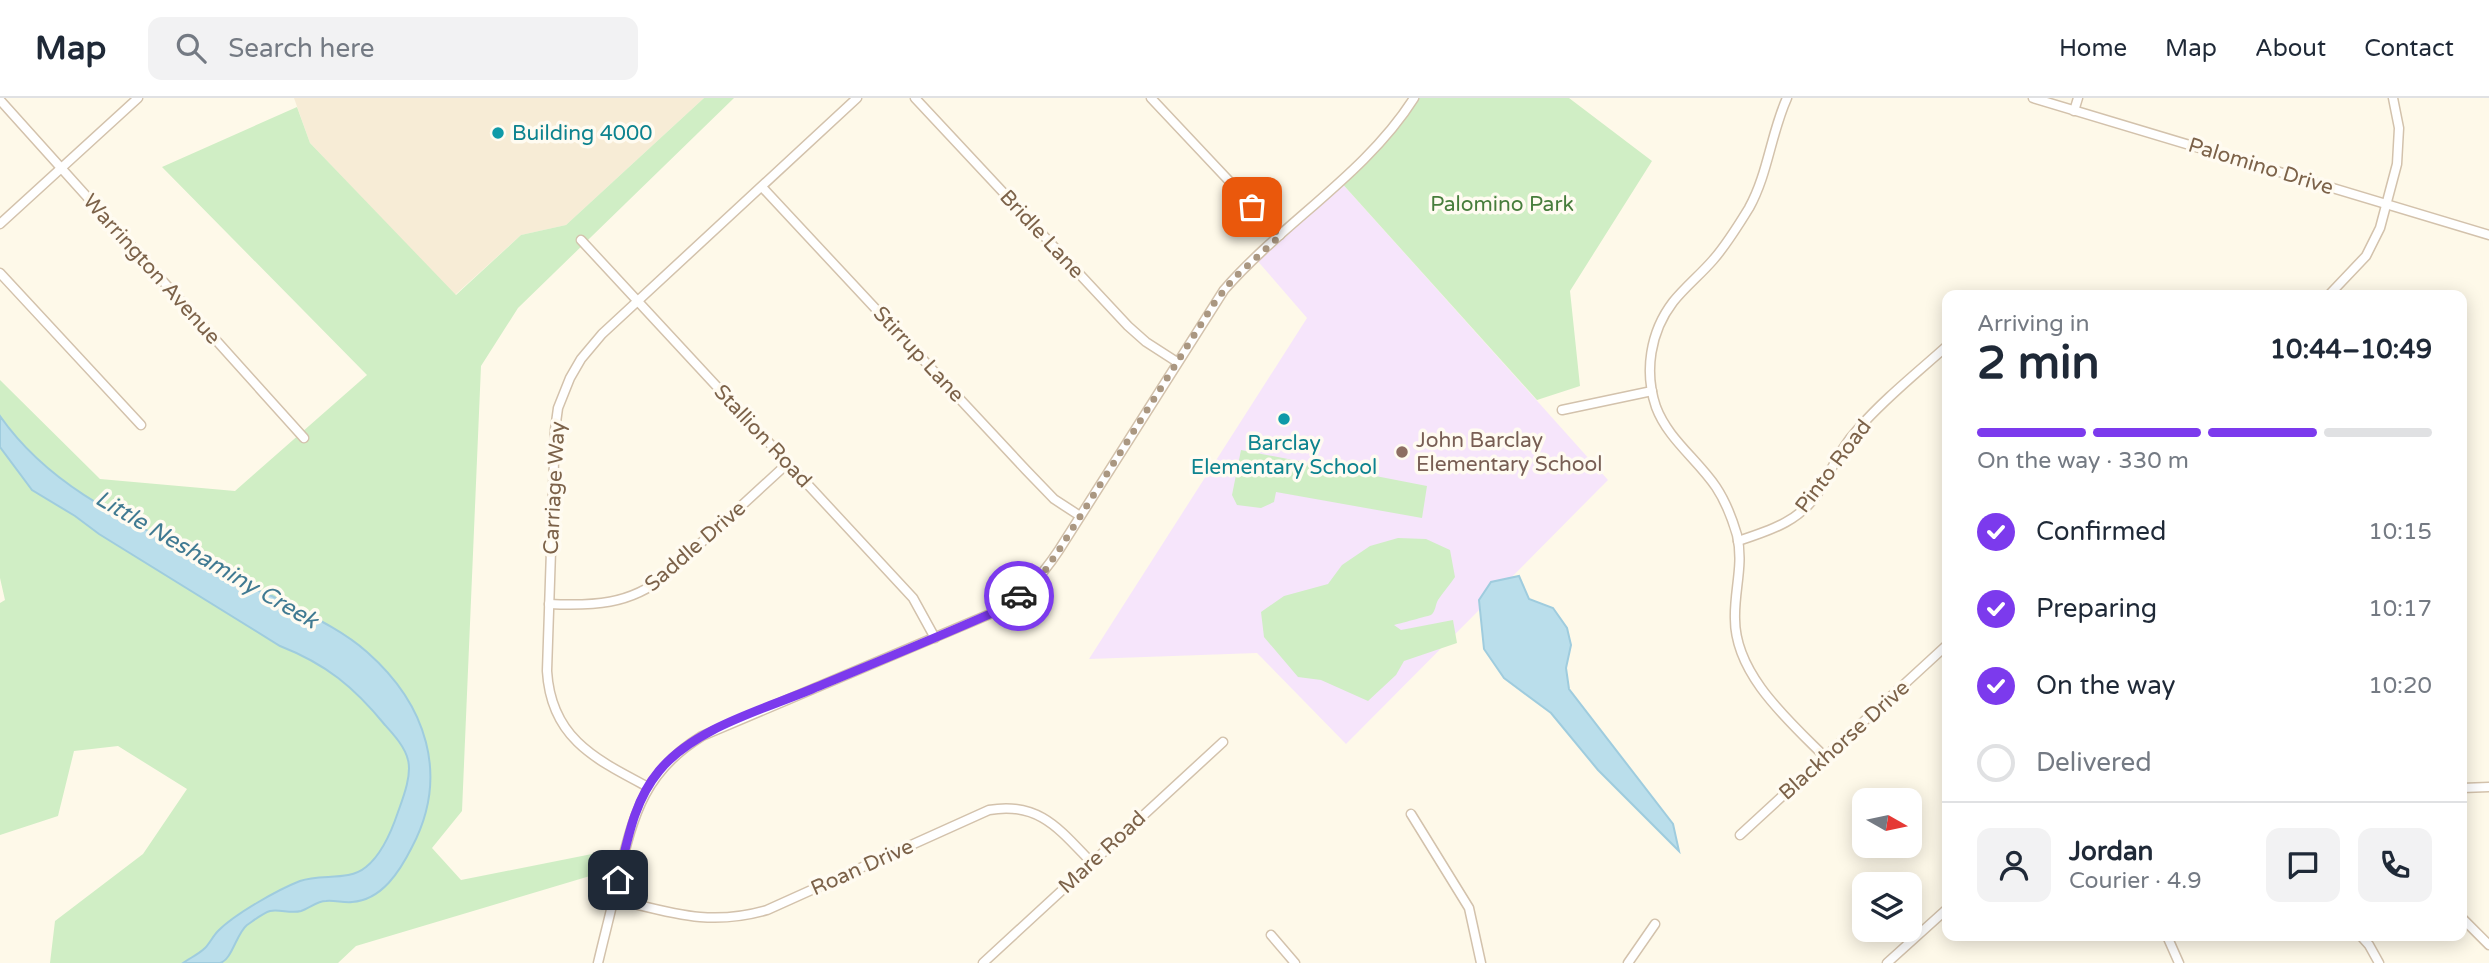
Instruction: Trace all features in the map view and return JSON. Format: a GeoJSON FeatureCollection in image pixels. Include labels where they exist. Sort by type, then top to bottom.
{"type":"FeatureCollection","features":[{"type":"Feature","properties":{"kind":"street"},"geometry":{"type":"LineString","coordinates":[[0,224],[138,98]]}},
{"type":"Feature","properties":{"kind":"street","name":"Carriage Way"},"geometry":{"type":"LineString","coordinates":[[648,787],[589,753],[569,735],[555,711],[548,685],[554,441],[558,408],[581,359],[602,334],[857,98]]}},
{"type":"Feature","properties":{"kind":"street","name":"Bridle Lane"},"geometry":{"type":"LineString","coordinates":[[915,98],[1128,326],[1146,342],[1177,362]]}},
{"type":"Feature","properties":{"kind":"street"},"geometry":{"type":"LineString","coordinates":[[1151,98],[1280,236]]}},
{"type":"Feature","properties":{"kind":"street"},"geometry":{"type":"LineString","coordinates":[[598,963],[631,825],[648,787],[671,759],[702,736],[990,614],[1024,593],[1042,575],[1224,290],[1381,142],[1414,98]]}},
{"type":"Feature","properties":{"kind":"street"},"geometry":{"type":"LineString","coordinates":[[1787,98],[1760,183],[1748,208],[1715,258],[1673,301],[1658,328],[1650,358],[1652,391],[1660,415],[1672,436],[1716,487],[1726,503],[1738,541],[1741,570],[1735,629],[1741,656],[1755,681],[1825,757]]}},
{"type":"Feature","properties":{"kind":"street","name":"Palomino Drive"},"geometry":{"type":"LineString","coordinates":[[2033,98],[2489,235]]}},
{"type":"Feature","properties":{"kind":"street"},"geometry":{"type":"LineString","coordinates":[[2074,111],[2078,98]]}},
{"type":"Feature","properties":{"kind":"street"},"geometry":{"type":"LineString","coordinates":[[2334,290],[2366,256],[2380,228],[2398,164],[2399,141],[2393,98]]}},
{"type":"Feature","properties":{"kind":"street","name":"Warrington Avenue"},"geometry":{"type":"LineString","coordinates":[[0,100],[304,438]]}},
{"type":"Feature","properties":{"kind":"street","name":"Stirrup Lane"},"geometry":{"type":"LineString","coordinates":[[762,187],[1054,499],[1080,516]]}},
{"type":"Feature","properties":{"kind":"street","name":"Stallion Road"},"geometry":{"type":"LineString","coordinates":[[581,240],[913,598],[935,638]]}},
{"type":"Feature","properties":{"kind":"street"},"geometry":{"type":"LineString","coordinates":[[0,273],[141,425]]}},
{"type":"Feature","properties":{"kind":"street","name":"Pinto Road"},"geometry":{"type":"LineString","coordinates":[[1738,541],[1786,524],[1806,508],[1856,430],[1942,351]]}},
{"type":"Feature","properties":{"kind":"street"},"geometry":{"type":"LineString","coordinates":[[1562,410],[1652,391]]}},
{"type":"Feature","properties":{"kind":"street","name":"Saddle Drive"},"geometry":{"type":"LineString","coordinates":[[549,604],[600,605],[643,592],[665,576],[788,463]]}},
{"type":"Feature","properties":{"kind":"street","name":"Blackhorse Drive"},"geometry":{"type":"LineString","coordinates":[[1740,835],[1942,650]]}},
{"type":"Feature","properties":{"kind":"street","name":"Mare Road"},"geometry":{"type":"LineString","coordinates":[[983,963],[1223,742]]}},
{"type":"Feature","properties":{"kind":"street"},"geometry":{"type":"LineString","coordinates":[[2467,788],[2489,787]]}},
{"type":"Feature","properties":{"kind":"street","name":"Roan Drive"},"geometry":{"type":"LineString","coordinates":[[614,900],[696,918],[747,916],[766,910],[989,810],[1001,808],[1023,809],[1044,817],[1091,862]]}},
{"type":"Feature","properties":{"kind":"street"},"geometry":{"type":"LineString","coordinates":[[1411,814],[1469,908],[1481,963]]}},
{"type":"Feature","properties":{"kind":"street"},"geometry":{"type":"LineString","coordinates":[[1891,962],[1942,914]]}},
{"type":"Feature","properties":{"kind":"street"},"geometry":{"type":"LineString","coordinates":[[2467,923],[2489,945]]}},
{"type":"Feature","properties":{"kind":"street"},"geometry":{"type":"LineString","coordinates":[[1628,963],[1654,924]]}},
{"type":"Feature","properties":{"kind":"street"},"geometry":{"type":"LineString","coordinates":[[1270,935],[1295,963]]}},
{"type":"Feature","properties":{"kind":"street"},"geometry":{"type":"LineString","coordinates":[[2169,941],[2179,963]]}},
{"type":"Feature","properties":{"kind":"street"},"geometry":{"type":"LineString","coordinates":[[2365,941],[2379,963]]}},
{"type":"Feature","properties":{"kind":"shaded area"},"geometry":{"type":"Polygon","coordinates":[[[294,98],[704,98],[566,225],[521,235],[455,295],[310,143],[294,98]]]}},
{"type":"Feature","properties":{"kind":"shaded area","name":"John Barclay Elementary School"},"geometry":{"type":"Polygon","coordinates":[[[1339,180],[1608,480],[1346,744],[1257,653],[1089,659],[1307,318],[1255,258],[1339,180]]]}},
{"type":"Feature","properties":{"kind":"green space"},"geometry":{"type":"Polygon","coordinates":[[[704,98],[734,98],[518,308],[481,366],[462,811],[432,848],[461,880],[597,853],[600,873],[356,946],[338,963],[50,963],[55,921],[143,854],[187,789],[118,746],[74,751],[58,816],[0,835],[0,603],[5,600],[0,578],[0,380],[100,479],[235,491],[367,375],[162,167],[297,107],[310,143],[456,295],[521,235],[566,225],[704,98]]]}},
{"type":"Feature","properties":{"kind":"green space","name":"Palomino Park"},"geometry":{"type":"Polygon","coordinates":[[[1414,98],[1569,98],[1652,161],[1570,291],[1580,386],[1537,400],[1339,180],[1381,142],[1414,98]]]}},
{"type":"Feature","properties":{"kind":"green space"},"geometry":{"type":"Polygon","coordinates":[[[1241,450],[1427,486],[1422,518],[1276,492],[1274,502],[1261,508],[1237,505],[1232,495],[1241,450]]]}},
{"type":"Feature","properties":{"kind":"green space"},"geometry":{"type":"Polygon","coordinates":[[[1398,538],[1426,539],[1450,550],[1455,577],[1431,615],[1394,625],[1401,630],[1453,620],[1457,643],[1404,661],[1396,675],[1368,701],[1321,680],[1298,677],[1264,637],[1261,612],[1284,596],[1328,584],[1342,565],[1370,546],[1398,538]]]}},
{"type":"Feature","properties":{"kind":"water"},"geometry":{"type":"Polygon","coordinates":[[[0,416],[41,462],[89,498],[115,514],[198,555],[222,575],[276,598],[335,629],[367,652],[387,672],[404,694],[417,718],[426,742],[430,767],[429,793],[423,820],[402,865],[381,890],[363,900],[323,901],[297,912],[267,912],[243,929],[224,961],[183,963],[203,950],[218,931],[235,917],[280,890],[300,881],[343,876],[359,872],[366,867],[381,849],[396,819],[408,779],[407,755],[362,699],[338,678],[280,646],[32,490],[0,447],[0,416]]]}},
{"type":"Feature","properties":{"kind":"water"},"geometry":{"type":"Polygon","coordinates":[[[1519,576],[1529,599],[1553,608],[1567,628],[1571,645],[1566,668],[1569,689],[1673,824],[1679,851],[1598,770],[1551,713],[1504,678],[1484,649],[1479,600],[1491,582],[1519,576]]]}},
{"type":"Feature","properties":{"kind":"way so far"},"geometry":{"type":"LineString","coordinates":[[1019,596],[1042,575],[1059,550],[1215,302],[1233,279],[1280,236],[1252,207]]}},
{"type":"Feature","properties":{"kind":"place","name":"Building 4000"},"geometry":{"type":"Point","coordinates":[498,133]}},
{"type":"Feature","properties":{"kind":"place","name":"Barclay Elementary School"},"geometry":{"type":"Point","coordinates":[1284,419]}},
{"type":"Feature","properties":{"kind":"place","name":"John Barclay Elementary School"},"geometry":{"type":"Point","coordinates":[1402,452]}},
{"type":"Feature","properties":{"kind":"route"},"geometry":{"type":"LineString","coordinates":[[618,880],[631,825],[639,804],[657,773],[685,746],[755,713],[990,614],[1019,596]]}},
{"type":"Feature","properties":{"kind":"water label","name":"Little Neshaminy Creek"},"geometry":{"type":"Point","coordinates":[207,559]}}]}
